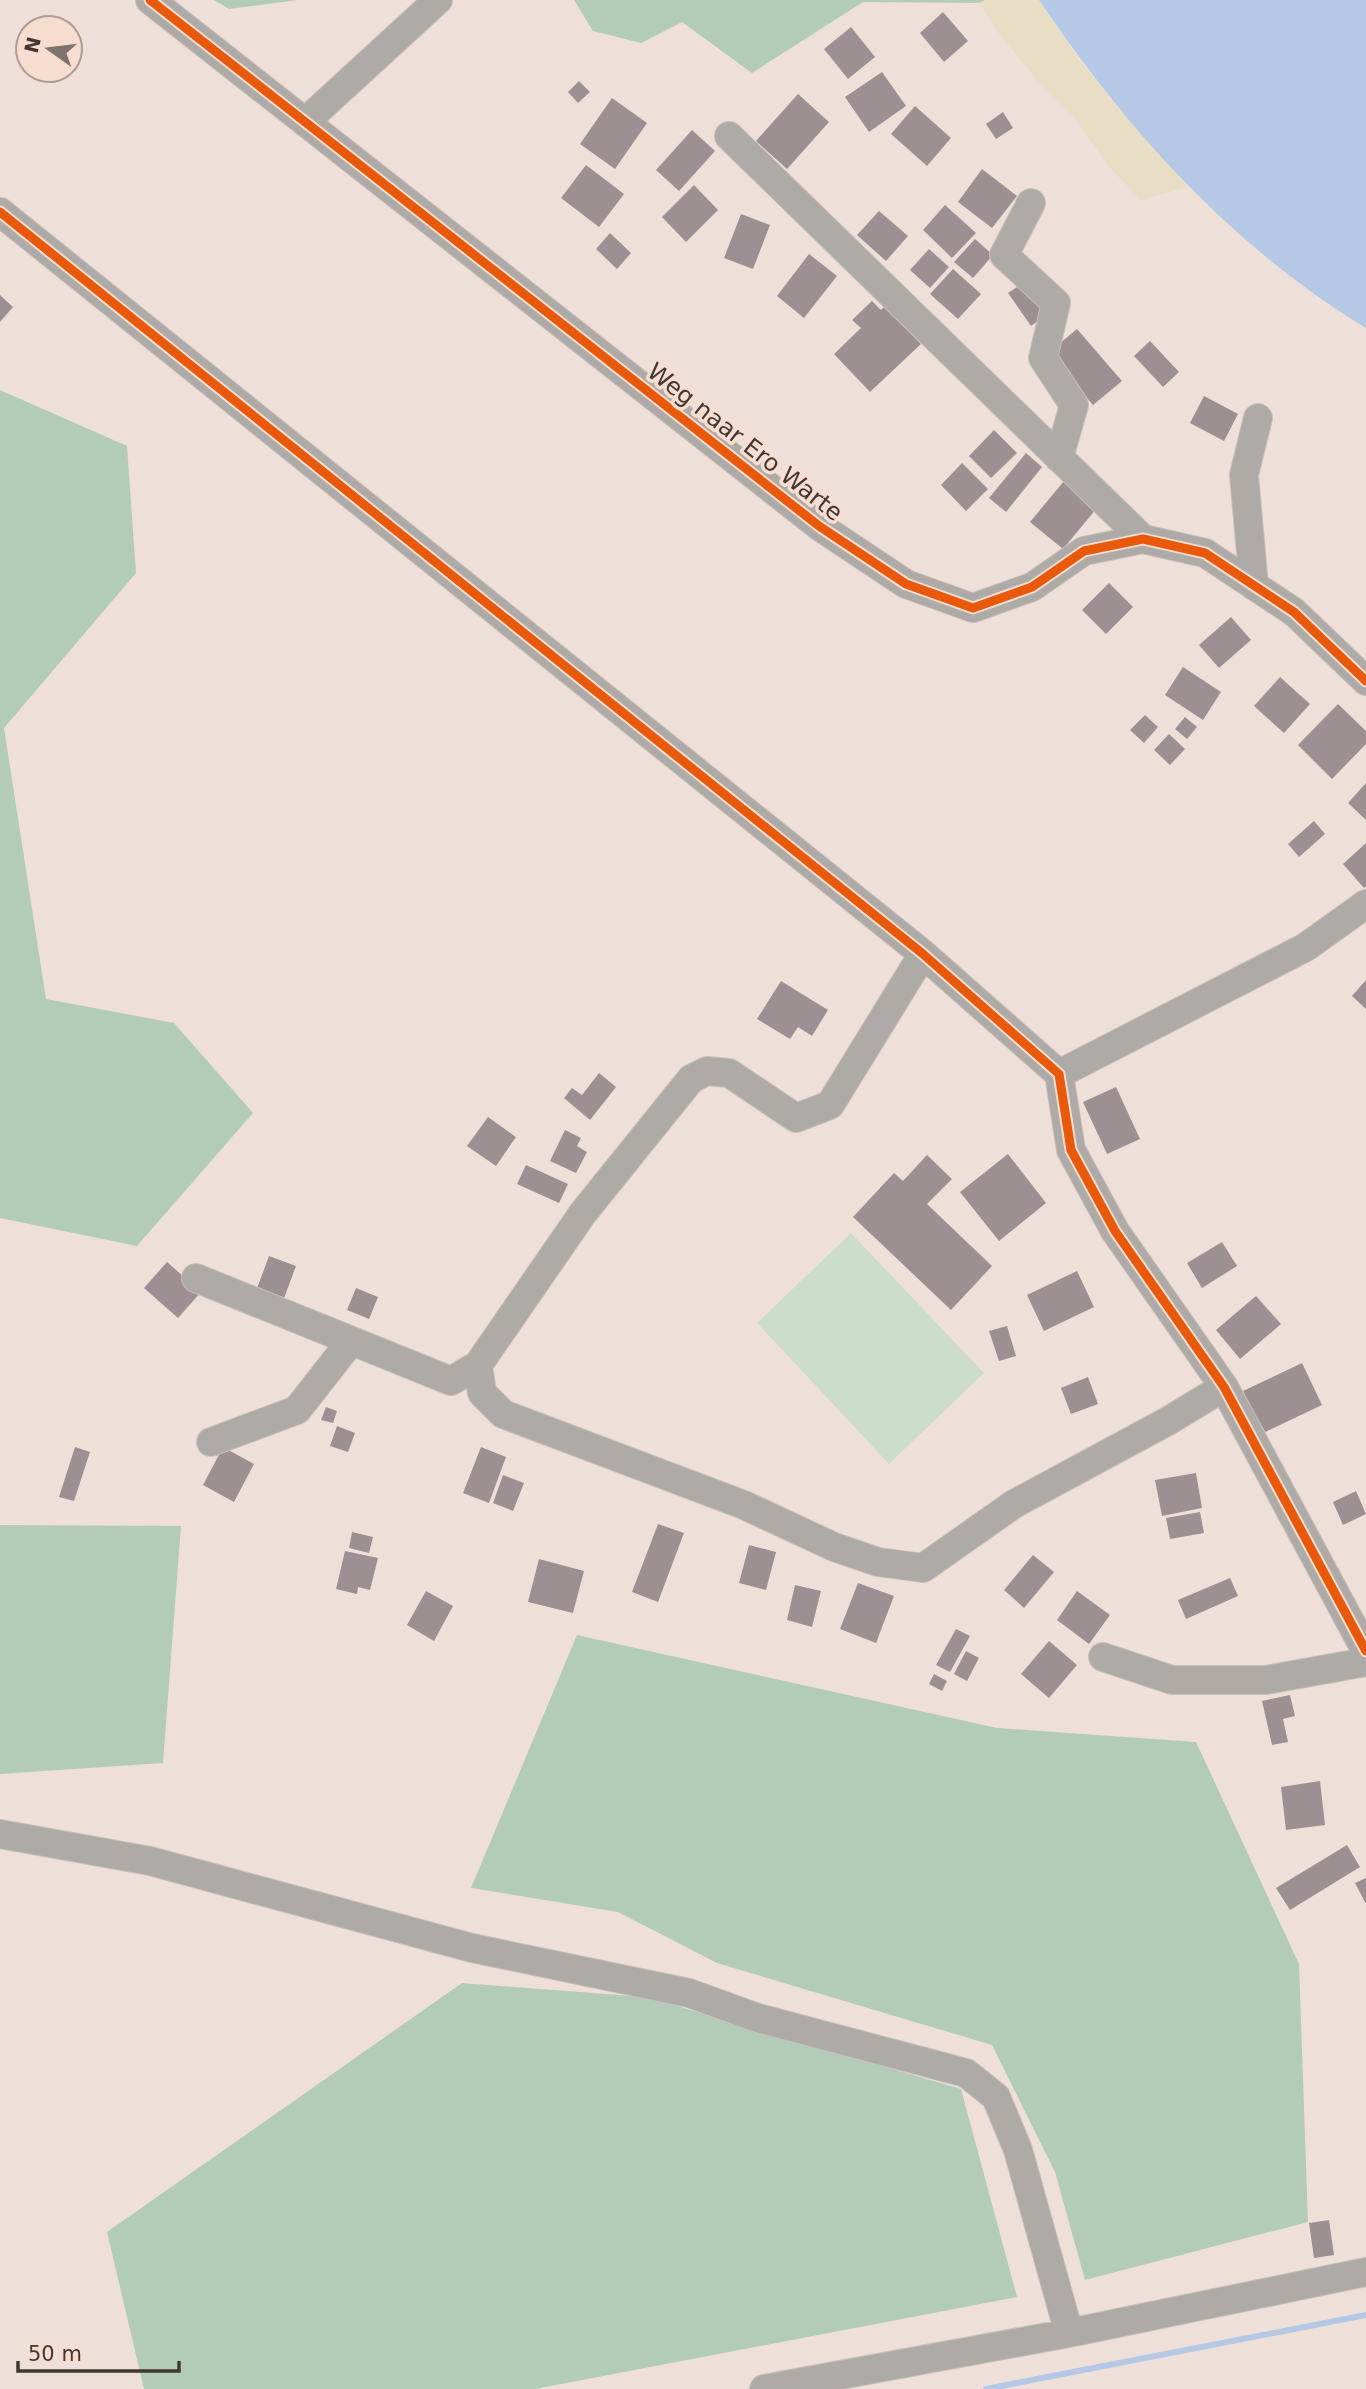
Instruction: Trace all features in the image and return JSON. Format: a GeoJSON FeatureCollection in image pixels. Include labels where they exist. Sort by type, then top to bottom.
{"type":"FeatureCollection","features":[{"type":"Feature","properties":{"kind":"street","name":"Weg naar Ero Warte"},"geometry":{"type":"LineString","coordinates":[[150,0],[820,526],[905,584],[973,608],[1032,587],[1084,551],[1143,539],[1205,553],[1294,612],[1366,681]]}},
{"type":"Feature","properties":{"kind":"street"},"geometry":{"type":"LineString","coordinates":[[306,122],[438,0]]}},
{"type":"Feature","properties":{"kind":"street"},"geometry":{"type":"LineString","coordinates":[[729,136],[1143,539]]}},
{"type":"Feature","properties":{"kind":"street"},"geometry":{"type":"LineString","coordinates":[[1031,203],[1004,255],[1056,303],[1043,358],[1074,405],[1059,458]]}},
{"type":"Feature","properties":{"kind":"street"},"geometry":{"type":"LineString","coordinates":[[0,212],[923,954],[1059,1074],[1071,1150],[1115,1231],[1224,1387],[1366,1651]]}},
{"type":"Feature","properties":{"kind":"street"},"geometry":{"type":"LineString","coordinates":[[1254,586],[1244,475],[1258,418]]}},
{"type":"Feature","properties":{"kind":"street"},"geometry":{"type":"LineString","coordinates":[[1059,1074],[1306,947],[1366,904]]}},
{"type":"Feature","properties":{"kind":"street"},"geometry":{"type":"LineString","coordinates":[[195,1278],[451,1381],[478,1365],[583,1213],[691,1079],[707,1071],[729,1073],[796,1118],[830,1105],[923,954]]}},
{"type":"Feature","properties":{"kind":"street"},"geometry":{"type":"LineString","coordinates":[[211,1442],[297,1410],[351,1341]]}},
{"type":"Feature","properties":{"kind":"street"},"geometry":{"type":"LineString","coordinates":[[478,1365],[482,1393],[503,1414],[744,1505],[834,1547],[878,1562],[923,1568],[1014,1504],[1168,1421],[1224,1387]]}},
{"type":"Feature","properties":{"kind":"street"},"geometry":{"type":"LineString","coordinates":[[1103,1657],[1172,1681],[1266,1680],[1366,1662]]}},
{"type":"Feature","properties":{"kind":"street"},"geometry":{"type":"LineString","coordinates":[[0,1834],[150,1861],[472,1948],[689,1993],[758,2018],[966,2073],[996,2097],[1018,2150],[1069,2333]]}},
{"type":"Feature","properties":{"kind":"street"},"geometry":{"type":"LineString","coordinates":[[764,2389],[1069,2333],[1366,2272]]}},
{"type":"Feature","properties":{"kind":"green space"},"geometry":{"type":"Polygon","coordinates":[[[214,0],[298,0],[229,9],[214,0]]]}},
{"type":"Feature","properties":{"kind":"green space"},"geometry":{"type":"Polygon","coordinates":[[[574,0],[986,0],[979,3],[863,2],[752,73],[682,22],[641,43],[593,31],[574,0]]]}},
{"type":"Feature","properties":{"kind":"green space"},"geometry":{"type":"Polygon","coordinates":[[[0,390],[127,446],[136,573],[4,728],[46,999],[174,1023],[253,1113],[137,1246],[0,1218],[0,390]]]}},
{"type":"Feature","properties":{"kind":"green space"},"geometry":{"type":"Polygon","coordinates":[[[851,1233],[984,1373],[889,1464],[757,1323],[851,1233]]]}},
{"type":"Feature","properties":{"kind":"green space"},"geometry":{"type":"Polygon","coordinates":[[[0,1525],[181,1526],[163,1763],[0,1774],[0,1525]]]}},
{"type":"Feature","properties":{"kind":"green space"},"geometry":{"type":"Polygon","coordinates":[[[577,1635],[997,1728],[1196,1742],[1299,1964],[1308,2222],[1085,2280],[1055,2172],[992,2045],[717,1963],[618,1912],[471,1888],[577,1635]]]}},
{"type":"Feature","properties":{"kind":"green space"},"geometry":{"type":"Polygon","coordinates":[[[462,1983],[646,1997],[961,2089],[1017,2297],[535,2389],[144,2389],[107,2232],[462,1983]]]}},
{"type":"Feature","properties":{"kind":"sand"},"geometry":{"type":"Polygon","coordinates":[[[986,0],[1039,0],[1081,62],[1188,187],[1141,200],[1109,167],[1075,118],[1037,80],[996,30],[979,3],[986,0]]]}},
{"type":"Feature","properties":{"kind":"water"},"geometry":{"type":"Polygon","coordinates":[[[1039,0],[1366,0],[1366,328],[1317,296],[1270,260],[1185,182],[1108,95],[1039,0]]]}},
{"type":"Feature","properties":{"kind":"building"},"geometry":{"type":"Polygon","coordinates":[[[943,12],[968,41],[944,62],[920,33],[943,12]]]}},
{"type":"Feature","properties":{"kind":"building"},"geometry":{"type":"Polygon","coordinates":[[[851,27],[875,57],[848,79],[824,49],[851,27]]]}},
{"type":"Feature","properties":{"kind":"building"},"geometry":{"type":"Polygon","coordinates":[[[882,72],[906,106],[869,132],[845,97],[882,72]]]}},
{"type":"Feature","properties":{"kind":"building"},"geometry":{"type":"Polygon","coordinates":[[[579,81],[590,92],[578,103],[568,92],[579,81]]]}},
{"type":"Feature","properties":{"kind":"building"},"geometry":{"type":"Polygon","coordinates":[[[798,94],[829,122],[787,169],[756,141],[798,94]]]}},
{"type":"Feature","properties":{"kind":"building"},"geometry":{"type":"Polygon","coordinates":[[[612,98],[647,123],[615,169],[580,144],[612,98]]]}},
{"type":"Feature","properties":{"kind":"building"},"geometry":{"type":"Polygon","coordinates":[[[915,106],[951,138],[927,166],[891,134],[915,106]]]}},
{"type":"Feature","properties":{"kind":"building"},"geometry":{"type":"Polygon","coordinates":[[[1003,112],[1013,128],[996,139],[986,124],[1003,112]]]}},
{"type":"Feature","properties":{"kind":"building"},"geometry":{"type":"Polygon","coordinates":[[[692,130],[715,151],[679,191],[656,170],[692,130]]]}},
{"type":"Feature","properties":{"kind":"building"},"geometry":{"type":"Polygon","coordinates":[[[586,165],[624,194],[599,227],[561,198],[586,165]]]}},
{"type":"Feature","properties":{"kind":"building"},"geometry":{"type":"Polygon","coordinates":[[[982,169],[1017,196],[992,228],[958,202],[982,169]]]}},
{"type":"Feature","properties":{"kind":"building"},"geometry":{"type":"Polygon","coordinates":[[[694,185],[718,210],[686,242],[662,217],[694,185]]]}},
{"type":"Feature","properties":{"kind":"building"},"geometry":{"type":"Polygon","coordinates":[[[945,205],[976,233],[952,258],[923,230],[945,205]]]}},
{"type":"Feature","properties":{"kind":"building"},"geometry":{"type":"Polygon","coordinates":[[[879,211],[908,236],[886,261],[857,235],[879,211]]]}},
{"type":"Feature","properties":{"kind":"building"},"geometry":{"type":"Polygon","coordinates":[[[741,214],[770,225],[753,269],[724,258],[741,214]]]}},
{"type":"Feature","properties":{"kind":"building"},"geometry":{"type":"Polygon","coordinates":[[[610,233],[631,253],[617,269],[596,249],[610,233]]]}},
{"type":"Feature","properties":{"kind":"building"},"geometry":{"type":"Polygon","coordinates":[[[975,239],[993,255],[973,278],[954,262],[975,239]]]}},
{"type":"Feature","properties":{"kind":"building"},"geometry":{"type":"Polygon","coordinates":[[[929,249],[949,267],[930,288],[910,270],[929,249]]]}},
{"type":"Feature","properties":{"kind":"building"},"geometry":{"type":"Polygon","coordinates":[[[809,254],[837,276],[804,318],[777,296],[809,254]]]}},
{"type":"Feature","properties":{"kind":"building"},"geometry":{"type":"Polygon","coordinates":[[[953,269],[981,294],[958,319],[930,294],[953,269]]]}},
{"type":"Feature","properties":{"kind":"building"},"geometry":{"type":"Polygon","coordinates":[[[1024,282],[1047,314],[1031,326],[1008,293],[1024,282]]]}},
{"type":"Feature","properties":{"kind":"building"},"geometry":{"type":"Polygon","coordinates":[[[0,295],[13,307],[0,322],[0,295]]]}},
{"type":"Feature","properties":{"kind":"building"},"geometry":{"type":"Polygon","coordinates":[[[872,301],[881,310],[885,306],[921,344],[870,392],[834,354],[861,328],[852,320],[872,301]]]}},
{"type":"Feature","properties":{"kind":"building"},"geometry":{"type":"Polygon","coordinates":[[[1077,329],[1122,381],[1093,405],[1048,353],[1077,329]]]}},
{"type":"Feature","properties":{"kind":"building"},"geometry":{"type":"Polygon","coordinates":[[[1150,341],[1179,372],[1163,387],[1134,356],[1150,341]]]}},
{"type":"Feature","properties":{"kind":"building"},"geometry":{"type":"Polygon","coordinates":[[[1204,396],[1238,414],[1224,441],[1190,423],[1204,396]]]}},
{"type":"Feature","properties":{"kind":"building"},"geometry":{"type":"Polygon","coordinates":[[[994,430],[1017,453],[991,478],[969,456],[994,430]]]}},
{"type":"Feature","properties":{"kind":"building"},"geometry":{"type":"Polygon","coordinates":[[[1026,453],[1042,467],[1006,512],[989,498],[1026,453]]]}},
{"type":"Feature","properties":{"kind":"building"},"geometry":{"type":"Polygon","coordinates":[[[962,463],[988,489],[966,511],[941,485],[962,463]]]}},
{"type":"Feature","properties":{"kind":"building"},"geometry":{"type":"Polygon","coordinates":[[[1064,481],[1097,508],[1063,549],[1030,522],[1064,481]]]}},
{"type":"Feature","properties":{"kind":"building"},"geometry":{"type":"Polygon","coordinates":[[[1109,583],[1133,607],[1106,634],[1082,610],[1109,583]]]}},
{"type":"Feature","properties":{"kind":"building"},"geometry":{"type":"Polygon","coordinates":[[[1231,617],[1251,640],[1219,668],[1199,645],[1231,617]]]}},
{"type":"Feature","properties":{"kind":"building"},"geometry":{"type":"Polygon","coordinates":[[[1183,667],[1221,692],[1203,720],[1165,695],[1183,667]]]}},
{"type":"Feature","properties":{"kind":"building"},"geometry":{"type":"Polygon","coordinates":[[[1280,677],[1310,704],[1284,733],[1254,706],[1280,677]]]}},
{"type":"Feature","properties":{"kind":"building"},"geometry":{"type":"Polygon","coordinates":[[[1338,704],[1366,731],[1366,744],[1332,779],[1298,745],[1338,704]]]}},
{"type":"Feature","properties":{"kind":"building"},"geometry":{"type":"Polygon","coordinates":[[[1145,715],[1158,727],[1144,743],[1130,730],[1145,715]]]}},
{"type":"Feature","properties":{"kind":"building"},"geometry":{"type":"Polygon","coordinates":[[[1185,717],[1197,727],[1187,739],[1175,729],[1185,717]]]}},
{"type":"Feature","properties":{"kind":"building"},"geometry":{"type":"Polygon","coordinates":[[[1169,734],[1185,749],[1170,765],[1154,750],[1169,734]]]}},
{"type":"Feature","properties":{"kind":"building"},"geometry":{"type":"Polygon","coordinates":[[[1366,783],[1366,820],[1348,803],[1366,783]]]}},
{"type":"Feature","properties":{"kind":"building"},"geometry":{"type":"Polygon","coordinates":[[[1314,821],[1325,834],[1299,857],[1288,844],[1314,821]]]}},
{"type":"Feature","properties":{"kind":"building"},"geometry":{"type":"Polygon","coordinates":[[[1366,843],[1366,886],[1364,888],[1343,864],[1366,843]]]}},
{"type":"Feature","properties":{"kind":"building"},"geometry":{"type":"Polygon","coordinates":[[[1366,980],[1366,1009],[1352,996],[1366,980]]]}},
{"type":"Feature","properties":{"kind":"building"},"geometry":{"type":"Polygon","coordinates":[[[781,981],[828,1010],[812,1036],[798,1027],[790,1039],[757,1019],[781,981]]]}},
{"type":"Feature","properties":{"kind":"building"},"geometry":{"type":"Polygon","coordinates":[[[599,1073],[616,1087],[590,1120],[564,1098],[572,1088],[582,1095],[599,1073]]]}},
{"type":"Feature","properties":{"kind":"building"},"geometry":{"type":"Polygon","coordinates":[[[1116,1087],[1140,1139],[1107,1154],[1083,1102],[1116,1087]]]}},
{"type":"Feature","properties":{"kind":"building"},"geometry":{"type":"Polygon","coordinates":[[[488,1117],[516,1137],[496,1166],[467,1146],[488,1117]]]}},
{"type":"Feature","properties":{"kind":"building"},"geometry":{"type":"Polygon","coordinates":[[[565,1130],[581,1138],[577,1146],[587,1152],[576,1173],[550,1161],[565,1130]]]}},
{"type":"Feature","properties":{"kind":"building"},"geometry":{"type":"Polygon","coordinates":[[[1008,1154],[1046,1203],[999,1241],[960,1192],[1008,1154]]]}},
{"type":"Feature","properties":{"kind":"building"},"geometry":{"type":"Polygon","coordinates":[[[927,1155],[952,1179],[927,1204],[992,1266],[951,1310],[853,1217],[894,1173],[903,1181],[927,1155]]]}},
{"type":"Feature","properties":{"kind":"building"},"geometry":{"type":"Polygon","coordinates":[[[526,1165],[568,1184],[559,1203],[517,1184],[526,1165]]]}},
{"type":"Feature","properties":{"kind":"building"},"geometry":{"type":"Polygon","coordinates":[[[1222,1242],[1237,1266],[1202,1288],[1187,1263],[1222,1242]]]}},
{"type":"Feature","properties":{"kind":"building"},"geometry":{"type":"Polygon","coordinates":[[[269,1256],[296,1266],[283,1301],[256,1291],[269,1256]]]}},
{"type":"Feature","properties":{"kind":"building"},"geometry":{"type":"Polygon","coordinates":[[[167,1262],[201,1292],[178,1318],[144,1288],[167,1262]]]}},
{"type":"Feature","properties":{"kind":"building"},"geometry":{"type":"Polygon","coordinates":[[[1077,1271],[1094,1307],[1044,1331],[1027,1295],[1077,1271]]]}},
{"type":"Feature","properties":{"kind":"building"},"geometry":{"type":"Polygon","coordinates":[[[356,1288],[378,1297],[369,1319],[347,1310],[356,1288]]]}},
{"type":"Feature","properties":{"kind":"building"},"geometry":{"type":"Polygon","coordinates":[[[1256,1296],[1281,1324],[1240,1359],[1216,1330],[1256,1296]]]}},
{"type":"Feature","properties":{"kind":"building"},"geometry":{"type":"Polygon","coordinates":[[[1007,1326],[1016,1356],[999,1361],[989,1331],[1007,1326]]]}},
{"type":"Feature","properties":{"kind":"building"},"geometry":{"type":"Polygon","coordinates":[[[1302,1363],[1322,1405],[1263,1433],[1243,1391],[1302,1363]]]}},
{"type":"Feature","properties":{"kind":"building"},"geometry":{"type":"Polygon","coordinates":[[[1088,1377],[1098,1404],[1071,1414],[1061,1388],[1088,1377]]]}},
{"type":"Feature","properties":{"kind":"building"},"geometry":{"type":"Polygon","coordinates":[[[326,1407],[337,1411],[333,1423],[321,1420],[326,1407]]]}},
{"type":"Feature","properties":{"kind":"building"},"geometry":{"type":"Polygon","coordinates":[[[337,1426],[355,1433],[348,1452],[330,1446],[337,1426]]]}},
{"type":"Feature","properties":{"kind":"building"},"geometry":{"type":"Polygon","coordinates":[[[75,1447],[90,1452],[74,1501],[59,1497],[75,1447]]]}},
{"type":"Feature","properties":{"kind":"building"},"geometry":{"type":"Polygon","coordinates":[[[223,1447],[254,1464],[234,1502],[203,1485],[223,1447]]]}},
{"type":"Feature","properties":{"kind":"building"},"geometry":{"type":"Polygon","coordinates":[[[481,1447],[506,1457],[489,1503],[463,1493],[481,1447]]]}},
{"type":"Feature","properties":{"kind":"building"},"geometry":{"type":"Polygon","coordinates":[[[1196,1473],[1202,1508],[1162,1516],[1155,1480],[1196,1473]]]}},
{"type":"Feature","properties":{"kind":"building"},"geometry":{"type":"Polygon","coordinates":[[[503,1475],[524,1483],[513,1511],[493,1503],[503,1475]]]}},
{"type":"Feature","properties":{"kind":"building"},"geometry":{"type":"Polygon","coordinates":[[[1356,1491],[1366,1514],[1343,1525],[1333,1502],[1356,1491]]]}},
{"type":"Feature","properties":{"kind":"building"},"geometry":{"type":"Polygon","coordinates":[[[1200,1512],[1204,1533],[1170,1539],[1166,1518],[1200,1512]]]}},
{"type":"Feature","properties":{"kind":"building"},"geometry":{"type":"Polygon","coordinates":[[[658,1524],[684,1533],[658,1602],[632,1592],[658,1524]]]}},
{"type":"Feature","properties":{"kind":"building"},"geometry":{"type":"Polygon","coordinates":[[[352,1532],[373,1537],[369,1553],[349,1548],[352,1532]]]}},
{"type":"Feature","properties":{"kind":"building"},"geometry":{"type":"Polygon","coordinates":[[[749,1545],[776,1552],[766,1590],[739,1583],[749,1545]]]}},
{"type":"Feature","properties":{"kind":"building"},"geometry":{"type":"Polygon","coordinates":[[[345,1551],[378,1558],[370,1590],[358,1587],[357,1594],[336,1589],[345,1551]]]}},
{"type":"Feature","properties":{"kind":"building"},"geometry":{"type":"Polygon","coordinates":[[[1033,1555],[1054,1572],[1024,1608],[1004,1590],[1033,1555]]]}},
{"type":"Feature","properties":{"kind":"building"},"geometry":{"type":"Polygon","coordinates":[[[539,1559],[584,1571],[573,1613],[528,1602],[539,1559]]]}},
{"type":"Feature","properties":{"kind":"building"},"geometry":{"type":"Polygon","coordinates":[[[1230,1578],[1238,1596],[1186,1619],[1178,1600],[1230,1578]]]}},
{"type":"Feature","properties":{"kind":"building"},"geometry":{"type":"Polygon","coordinates":[[[858,1583],[894,1596],[876,1643],[840,1629],[858,1583]]]}},
{"type":"Feature","properties":{"kind":"building"},"geometry":{"type":"Polygon","coordinates":[[[795,1585],[821,1591],[812,1627],[787,1620],[795,1585]]]}},
{"type":"Feature","properties":{"kind":"building"},"geometry":{"type":"Polygon","coordinates":[[[426,1591],[453,1606],[434,1641],[407,1625],[426,1591]]]}},
{"type":"Feature","properties":{"kind":"building"},"geometry":{"type":"Polygon","coordinates":[[[1077,1591],[1110,1615],[1089,1644],[1057,1620],[1077,1591]]]}},
{"type":"Feature","properties":{"kind":"building"},"geometry":{"type":"Polygon","coordinates":[[[956,1629],[970,1636],[950,1672],[936,1665],[956,1629]]]}},
{"type":"Feature","properties":{"kind":"building"},"geometry":{"type":"Polygon","coordinates":[[[1049,1641],[1077,1665],[1049,1698],[1021,1674],[1049,1641]]]}},
{"type":"Feature","properties":{"kind":"building"},"geometry":{"type":"Polygon","coordinates":[[[966,1651],[979,1658],[967,1681],[954,1674],[966,1651]]]}},
{"type":"Feature","properties":{"kind":"building"},"geometry":{"type":"Polygon","coordinates":[[[934,1674],[947,1681],[942,1691],[929,1684],[934,1674]]]}},
{"type":"Feature","properties":{"kind":"building"},"geometry":{"type":"Polygon","coordinates":[[[1290,1695],[1295,1716],[1283,1719],[1288,1742],[1272,1745],[1262,1701],[1290,1695]]]}},
{"type":"Feature","properties":{"kind":"building"},"geometry":{"type":"Polygon","coordinates":[[[1320,1781],[1325,1825],[1286,1830],[1281,1787],[1320,1781]]]}},
{"type":"Feature","properties":{"kind":"building"},"geometry":{"type":"Polygon","coordinates":[[[1347,1845],[1360,1867],[1290,1910],[1276,1888],[1347,1845]]]}},
{"type":"Feature","properties":{"kind":"building"},"geometry":{"type":"Polygon","coordinates":[[[1366,1878],[1366,1904],[1355,1883],[1366,1878]]]}},
{"type":"Feature","properties":{"kind":"building"},"geometry":{"type":"Polygon","coordinates":[[[1329,2220],[1334,2255],[1314,2258],[1309,2223],[1329,2220]]]}},
{"type":"Feature","properties":{"kind":"waterway"},"geometry":{"type":"LineString","coordinates":[[986,2389],[1366,2315]]}},
{"type":"Feature","properties":{"kind":"cycle path"},"geometry":{"type":"LineString","coordinates":[[150,0],[819,526],[906,584],[973,608],[1032,587],[1084,551],[1143,539],[1205,553],[1294,612],[1366,681]]}},
{"type":"Feature","properties":{"kind":"cycle path"},"geometry":{"type":"LineString","coordinates":[[0,212],[923,954],[1059,1074],[1071,1150],[1115,1231],[1224,1387],[1366,1651]]}}]}
